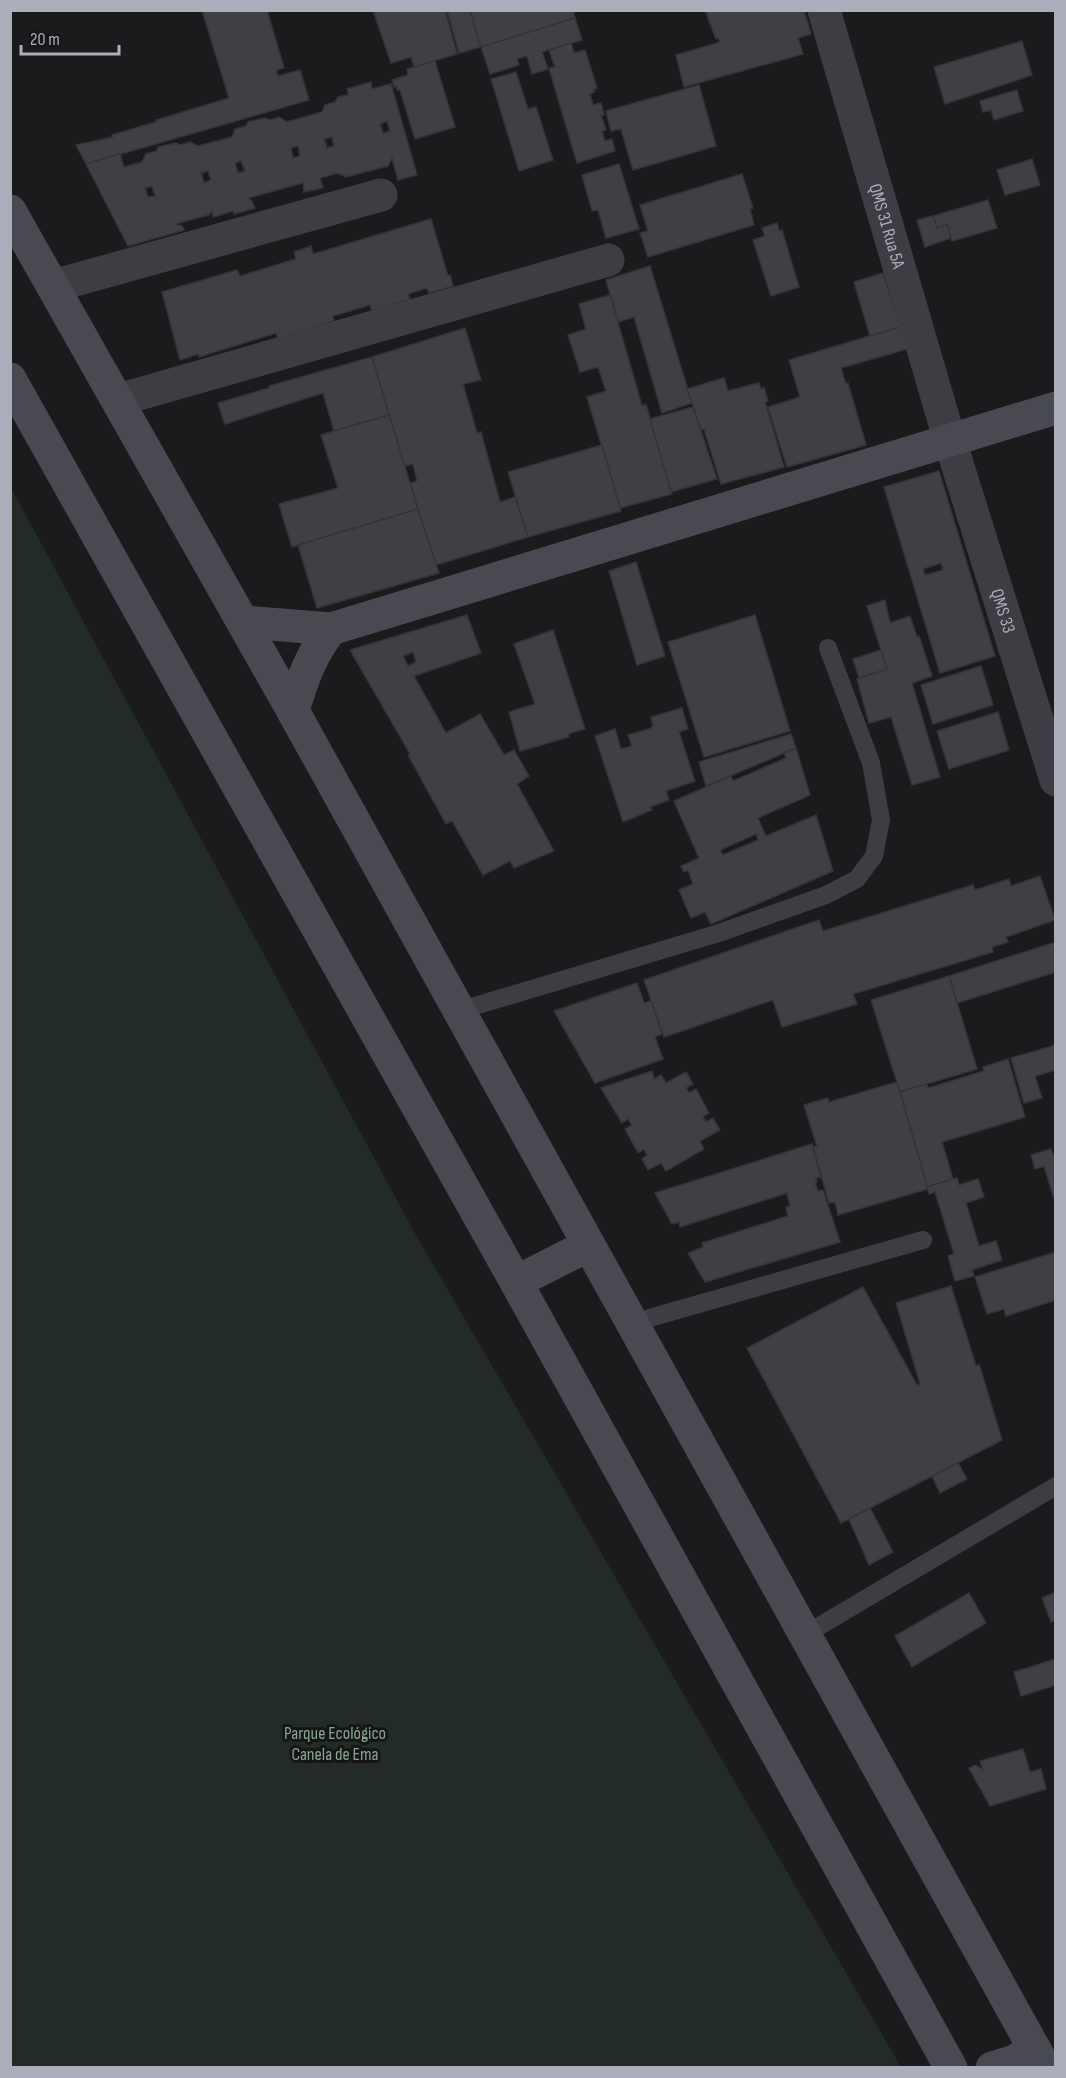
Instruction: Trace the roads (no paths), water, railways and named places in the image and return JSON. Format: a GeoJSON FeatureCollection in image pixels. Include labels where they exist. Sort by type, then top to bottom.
{"type":"FeatureCollection","features":[{"type":"Feature","properties":{"kind":"main road"},"geometry":{"type":"LineString","coordinates":[[10,211],[244,622],[1039,2057],[992,2067]]}},
{"type":"Feature","properties":{"kind":"main road"},"geometry":{"type":"LineString","coordinates":[[10,379],[516,1282],[951,2067]]}},
{"type":"Feature","properties":{"kind":"main road"},"geometry":{"type":"LineString","coordinates":[[244,622],[331,629],[1056,408]]}},
{"type":"Feature","properties":{"kind":"main road"},"geometry":{"type":"LineString","coordinates":[[293,711],[305,672],[313,655],[331,629]]}},
{"type":"Feature","properties":{"kind":"main road"},"geometry":{"type":"LineString","coordinates":[[516,1282],[589,1245]]}},
{"type":"Feature","properties":{"kind":"street","name":"QMS 31 Rua 5A"},"geometry":{"type":"LineString","coordinates":[[824,10],[950,441]]}},
{"type":"Feature","properties":{"kind":"street"},"geometry":{"type":"LineString","coordinates":[[53,286],[381,195]]}},
{"type":"Feature","properties":{"kind":"street"},"geometry":{"type":"LineString","coordinates":[[118,400],[608,260]]}},
{"type":"Feature","properties":{"kind":"street","name":"QMS 33"},"geometry":{"type":"LineString","coordinates":[[950,441],[1056,780]]}},
{"type":"Feature","properties":{"kind":"lane"},"geometry":{"type":"LineString","coordinates":[[458,1011],[719,933],[826,895],[857,879],[874,856],[881,820],[871,763],[828,648]]}},
{"type":"Feature","properties":{"kind":"lane"},"geometry":{"type":"LineString","coordinates":[[632,1323],[923,1240]]}},
{"type":"Feature","properties":{"kind":"lane"},"geometry":{"type":"LineString","coordinates":[[806,1634],[1056,1486]]}},
{"type":"Feature","properties":{"kind":"park label","name":"Parque Ecológico Canela de Ema"},"geometry":{"type":"Point","coordinates":[335,1743]}}]}
